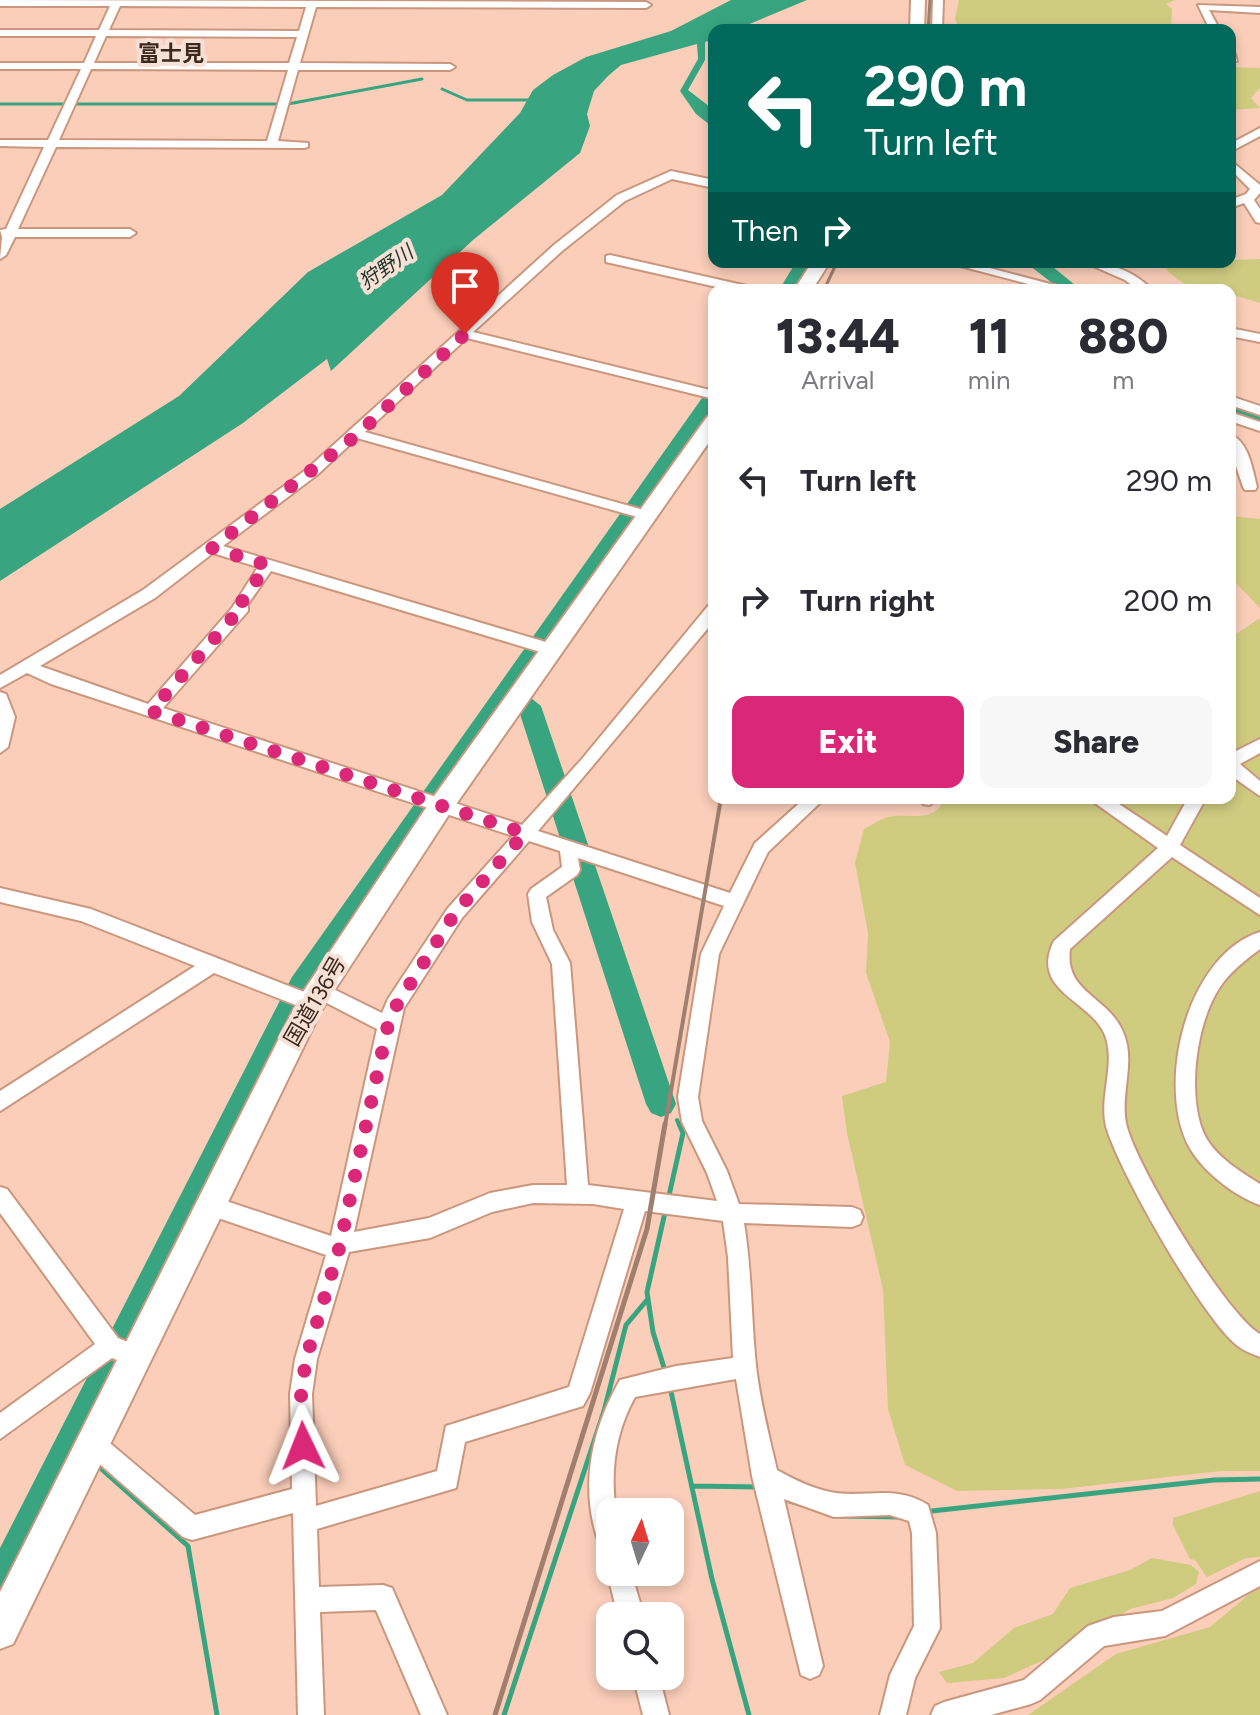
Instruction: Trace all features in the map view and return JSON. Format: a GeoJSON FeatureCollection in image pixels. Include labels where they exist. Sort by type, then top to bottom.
{"type":"FeatureCollection","features":[{"type":"Feature","properties":{"kind":"highway"},"geometry":{"type":"LineString","coordinates":[[917,24],[918,0]]}},
{"type":"Feature","properties":{"kind":"highway","name":"国道136号"},"geometry":{"type":"LineString","coordinates":[[0,1631],[90,1446],[122,1351],[208,1205],[315,996],[441,806],[646,515],[708,410]]}},
{"type":"Feature","properties":{"kind":"street"},"geometry":{"type":"LineString","coordinates":[[937,24],[938,0]]}},
{"type":"Feature","properties":{"kind":"street"},"geometry":{"type":"LineString","coordinates":[[0,255],[5,233],[117,2]]}},
{"type":"Feature","properties":{"kind":"street"},"geometry":{"type":"LineString","coordinates":[[272,143],[312,2]]}},
{"type":"Feature","properties":{"kind":"street"},"geometry":{"type":"LineString","coordinates":[[0,3],[646,5]]}},
{"type":"Feature","properties":{"kind":"street"},"geometry":{"type":"LineString","coordinates":[[1212,24],[1202,7],[1260,10]]}},
{"type":"Feature","properties":{"kind":"street"},"geometry":{"type":"LineString","coordinates":[[0,33],[303,34]]}},
{"type":"Feature","properties":{"kind":"street"},"geometry":{"type":"LineString","coordinates":[[0,66],[450,67]]}},
{"type":"Feature","properties":{"kind":"street"},"geometry":{"type":"LineString","coordinates":[[1236,145],[1260,131]]}},
{"type":"Feature","properties":{"kind":"street"},"geometry":{"type":"LineString","coordinates":[[0,143],[304,145]]}},
{"type":"Feature","properties":{"kind":"street"},"geometry":{"type":"LineString","coordinates":[[1236,167],[1257,183],[1257,189],[1247,198],[1236,202]]}},
{"type":"Feature","properties":{"kind":"street"},"geometry":{"type":"LineString","coordinates":[[0,682],[149,594],[212,548],[358,434],[558,248],[621,198],[671,175],[708,183]]}},
{"type":"Feature","properties":{"kind":"street"},"geometry":{"type":"LineString","coordinates":[[1247,198],[1260,219]]}},
{"type":"Feature","properties":{"kind":"street"},"geometry":{"type":"LineString","coordinates":[[5,233],[130,233]]}},
{"type":"Feature","properties":{"kind":"street"},"geometry":{"type":"LineString","coordinates":[[610,259],[720,284]]}},
{"type":"Feature","properties":{"kind":"street"},"geometry":{"type":"LineString","coordinates":[[977,268],[1041,284]]}},
{"type":"Feature","properties":{"kind":"street"},"geometry":{"type":"LineString","coordinates":[[1107,268],[1139,284]]}},
{"type":"Feature","properties":{"kind":"street"},"geometry":{"type":"LineString","coordinates":[[1003,284],[1008,275]]}},
{"type":"Feature","properties":{"kind":"street"},"geometry":{"type":"LineString","coordinates":[[1236,333],[1260,338]]}},
{"type":"Feature","properties":{"kind":"street"},"geometry":{"type":"LineString","coordinates":[[465,334],[708,402]]}},
{"type":"Feature","properties":{"kind":"street"},"geometry":{"type":"LineString","coordinates":[[1236,402],[1260,411]]}},
{"type":"Feature","properties":{"kind":"street"},"geometry":{"type":"LineString","coordinates":[[1236,418],[1260,427]]}},
{"type":"Feature","properties":{"kind":"street"},"geometry":{"type":"LineString","coordinates":[[358,434],[646,515]]}},
{"type":"Feature","properties":{"kind":"street"},"geometry":{"type":"LineString","coordinates":[[1236,446],[1255,489]]}},
{"type":"Feature","properties":{"kind":"street"},"geometry":{"type":"LineString","coordinates":[[212,548],[553,650]]}},
{"type":"Feature","properties":{"kind":"street"},"geometry":{"type":"LineString","coordinates":[[151,711],[242,607],[239,606],[267,565]]}},
{"type":"Feature","properties":{"kind":"street"},"geometry":{"type":"LineString","coordinates":[[311,1715],[301,1394],[306,1359],[339,1247],[395,1005],[455,913],[588,763],[708,617]]}},
{"type":"Feature","properties":{"kind":"street"},"geometry":{"type":"LineString","coordinates":[[28,667],[151,711],[735,902]]}},
{"type":"Feature","properties":{"kind":"street"},"geometry":{"type":"LineString","coordinates":[[0,698],[7,717],[0,747]]}},
{"type":"Feature","properties":{"kind":"street"},"geometry":{"type":"LineString","coordinates":[[1236,760],[1260,745]]}},
{"type":"Feature","properties":{"kind":"street"},"geometry":{"type":"LineString","coordinates":[[1236,769],[1260,790]]}},
{"type":"Feature","properties":{"kind":"street"},"geometry":{"type":"LineString","coordinates":[[809,804],[761,848],[707,965],[688,1097],[692,1122],[717,1171],[732,1213],[739,1257],[745,1367],[764,1476],[810,1666]]}},
{"type":"Feature","properties":{"kind":"street"},"geometry":{"type":"LineString","coordinates":[[1106,804],[1260,908]]}},
{"type":"Feature","properties":{"kind":"street"},"geometry":{"type":"LineString","coordinates":[[1192,804],[1171,846],[1061,946],[1060,972],[1070,991],[1097,1009],[1114,1032],[1117,1048],[1116,1121],[1120,1141],[1135,1171],[1224,1312],[1244,1337],[1260,1346]]}},
{"type":"Feature","properties":{"kind":"street"},"geometry":{"type":"LineString","coordinates":[[568,847],[571,870],[537,894],[537,903],[543,932],[561,963],[578,1194]]}},
{"type":"Feature","properties":{"kind":"street"},"geometry":{"type":"LineString","coordinates":[[0,895],[63,907],[388,1025]]}},
{"type":"Feature","properties":{"kind":"street"},"geometry":{"type":"LineString","coordinates":[[1260,939],[1214,979],[1200,1003],[1192,1027],[1187,1104],[1197,1141],[1211,1160],[1260,1196]]}},
{"type":"Feature","properties":{"kind":"street"},"geometry":{"type":"LineString","coordinates":[[0,1102],[214,963]]}},
{"type":"Feature","properties":{"kind":"street"},"geometry":{"type":"LineString","coordinates":[[208,1205],[339,1247],[430,1228],[510,1197],[578,1194],[732,1213],[852,1217]]}},
{"type":"Feature","properties":{"kind":"street"},"geometry":{"type":"LineString","coordinates":[[0,1196],[122,1351],[0,1427]]}},
{"type":"Feature","properties":{"kind":"street"},"geometry":{"type":"LineString","coordinates":[[90,1446],[103,1452],[192,1528],[448,1480],[454,1434],[575,1398],[579,1393],[637,1202]]}},
{"type":"Feature","properties":{"kind":"street"},"geometry":{"type":"LineString","coordinates":[[604,1498],[600,1470],[619,1401],[628,1388],[745,1367]]}},
{"type":"Feature","properties":{"kind":"street"},"geometry":{"type":"LineString","coordinates":[[764,1476],[821,1502],[854,1506],[904,1504],[919,1514],[924,1533],[927,1628],[903,1675],[893,1715]]}},
{"type":"Feature","properties":{"kind":"street"},"geometry":{"type":"LineString","coordinates":[[944,1715],[1031,1691],[1097,1635],[1165,1623],[1260,1573]]}},
{"type":"Feature","properties":{"kind":"street"},"geometry":{"type":"LineString","coordinates":[[309,1600],[383,1597],[434,1715]]}},
{"type":"Feature","properties":{"kind":"street"},"geometry":{"type":"LineString","coordinates":[[650,1690],[656,1715]]}},
{"type":"Feature","properties":{"kind":"shaded area"},"geometry":{"type":"Polygon","coordinates":[[[959,0],[1175,0],[1166,4],[1172,9],[1171,24],[957,24],[955,18],[959,0]]]}},
{"type":"Feature","properties":{"kind":"shaded area"},"geometry":{"type":"Polygon","coordinates":[[[1236,67],[1260,68],[1260,88],[1251,98],[1260,108],[1236,110],[1236,67]]]}},
{"type":"Feature","properties":{"kind":"shaded area"},"geometry":{"type":"Polygon","coordinates":[[[1260,259],[1260,303],[1236,296],[1236,284],[1187,284],[1166,268],[1236,268],[1236,260],[1260,259]]]}},
{"type":"Feature","properties":{"kind":"shaded area"},"geometry":{"type":"Polygon","coordinates":[[[1236,517],[1260,519],[1260,608],[1236,583],[1236,517]]]}},
{"type":"Feature","properties":{"kind":"shaded area"},"geometry":{"type":"Polygon","coordinates":[[[1260,618],[1260,1471],[1221,1471],[1061,1489],[957,1491],[905,1465],[888,1409],[883,1290],[847,1133],[842,1096],[886,1082],[890,1042],[866,973],[868,933],[855,863],[864,829],[888,817],[928,815],[941,804],[1236,804],[1236,634],[1260,618]]]}},
{"type":"Feature","properties":{"kind":"shaded area"},"geometry":{"type":"Polygon","coordinates":[[[1260,1491],[1260,1557],[1246,1558],[1207,1577],[1195,1560],[1190,1559],[1173,1525],[1173,1518],[1260,1491]]]}},
{"type":"Feature","properties":{"kind":"shaded area"},"geometry":{"type":"Polygon","coordinates":[[[1152,1558],[1191,1565],[1199,1572],[1196,1584],[1173,1598],[1130,1609],[1057,1654],[1004,1678],[947,1683],[939,1672],[973,1663],[1014,1628],[1053,1614],[1070,1588],[1130,1570],[1152,1558]]]}},
{"type":"Feature","properties":{"kind":"shaded area"},"geometry":{"type":"Polygon","coordinates":[[[1260,1585],[1260,1715],[1028,1715],[1116,1654],[1210,1627],[1260,1585]]]}},
{"type":"Feature","properties":{"kind":"water","name":"狩野川"},"geometry":{"type":"Polygon","coordinates":[[[731,0],[807,0],[749,24],[708,24],[705,60],[688,90],[708,105],[708,123],[696,114],[680,91],[698,59],[697,44],[621,65],[594,91],[587,114],[590,126],[580,153],[473,240],[331,371],[327,359],[243,423],[0,581],[0,509],[179,396],[308,272],[442,195],[520,113],[533,90],[553,75],[586,57],[671,31],[731,0]]]}},
{"type":"Feature","properties":{"kind":"waterway"},"geometry":{"type":"LineString","coordinates":[[288,104],[422,79]]}},
{"type":"Feature","properties":{"kind":"waterway"},"geometry":{"type":"LineString","coordinates":[[442,89],[467,100],[529,100]]}},
{"type":"Feature","properties":{"kind":"waterway"},"geometry":{"type":"LineString","coordinates":[[0,104],[64,104]]}},
{"type":"Feature","properties":{"kind":"waterway"},"geometry":{"type":"LineString","coordinates":[[77,104],[278,104]]}},
{"type":"Feature","properties":{"kind":"waterway"},"geometry":{"type":"LineString","coordinates":[[792,284],[801,268]]}},
{"type":"Feature","properties":{"kind":"waterway"},"geometry":{"type":"LineString","coordinates":[[1044,268],[1066,284]]}},
{"type":"Feature","properties":{"kind":"waterway"},"geometry":{"type":"LineString","coordinates":[[506,692],[708,404]]}},
{"type":"Feature","properties":{"kind":"waterway"},"geometry":{"type":"LineString","coordinates":[[1236,409],[1260,419]]}},
{"type":"Feature","properties":{"kind":"waterway"},"geometry":{"type":"LineString","coordinates":[[0,1585],[302,985],[506,692]]}},
{"type":"Feature","properties":{"kind":"waterway"},"geometry":{"type":"LineString","coordinates":[[506,692],[529,706],[661,1104]]}},
{"type":"Feature","properties":{"kind":"waterway"},"geometry":{"type":"LineString","coordinates":[[677,1120],[679,1124]]}},
{"type":"Feature","properties":{"kind":"waterway"},"geometry":{"type":"LineString","coordinates":[[668,1200],[683,1133],[679,1124]]}},
{"type":"Feature","properties":{"kind":"waterway"},"geometry":{"type":"LineString","coordinates":[[665,1371],[653,1332],[647,1292],[666,1208]]}},
{"type":"Feature","properties":{"kind":"waterway"},"geometry":{"type":"LineString","coordinates":[[504,1715],[604,1411],[626,1325],[647,1300]]}},
{"type":"Feature","properties":{"kind":"waterway"},"geometry":{"type":"LineString","coordinates":[[670,1387],[712,1579],[749,1715]]}},
{"type":"Feature","properties":{"kind":"waterway"},"geometry":{"type":"LineString","coordinates":[[97,1465],[188,1546],[217,1715]]}},
{"type":"Feature","properties":{"kind":"waterway"},"geometry":{"type":"LineString","coordinates":[[932,1511],[1214,1480],[1260,1479]]}},
{"type":"Feature","properties":{"kind":"waterway"},"geometry":{"type":"LineString","coordinates":[[693,1486],[758,1487]]}},
{"type":"Feature","properties":{"kind":"waterway"},"geometry":{"type":"LineString","coordinates":[[783,1499],[841,1516],[902,1517]]}},
{"type":"Feature","properties":{"kind":"railway"},"geometry":{"type":"LineString","coordinates":[[928,24],[930,0]]}},
{"type":"Feature","properties":{"kind":"railway"},"geometry":{"type":"LineString","coordinates":[[827,284],[834,268]]}},
{"type":"Feature","properties":{"kind":"railway"},"geometry":{"type":"LineString","coordinates":[[665,1126],[720,804]]}},
{"type":"Feature","properties":{"kind":"railway"},"geometry":{"type":"LineString","coordinates":[[495,1715],[647,1229],[665,1124]]}},
{"type":"Feature","properties":{"kind":"district","name":"富士見"},"geometry":{"type":"Point","coordinates":[171,53]}},
{"type":"Feature","properties":{"kind":"route"},"geometry":{"type":"LineString","coordinates":[[303,1446],[301,1394],[306,1359],[317,1313],[339,1249],[390,1016],[455,913],[525,833],[151,711],[242,607],[239,606],[267,565],[212,548],[358,434],[465,334]]}}]}
